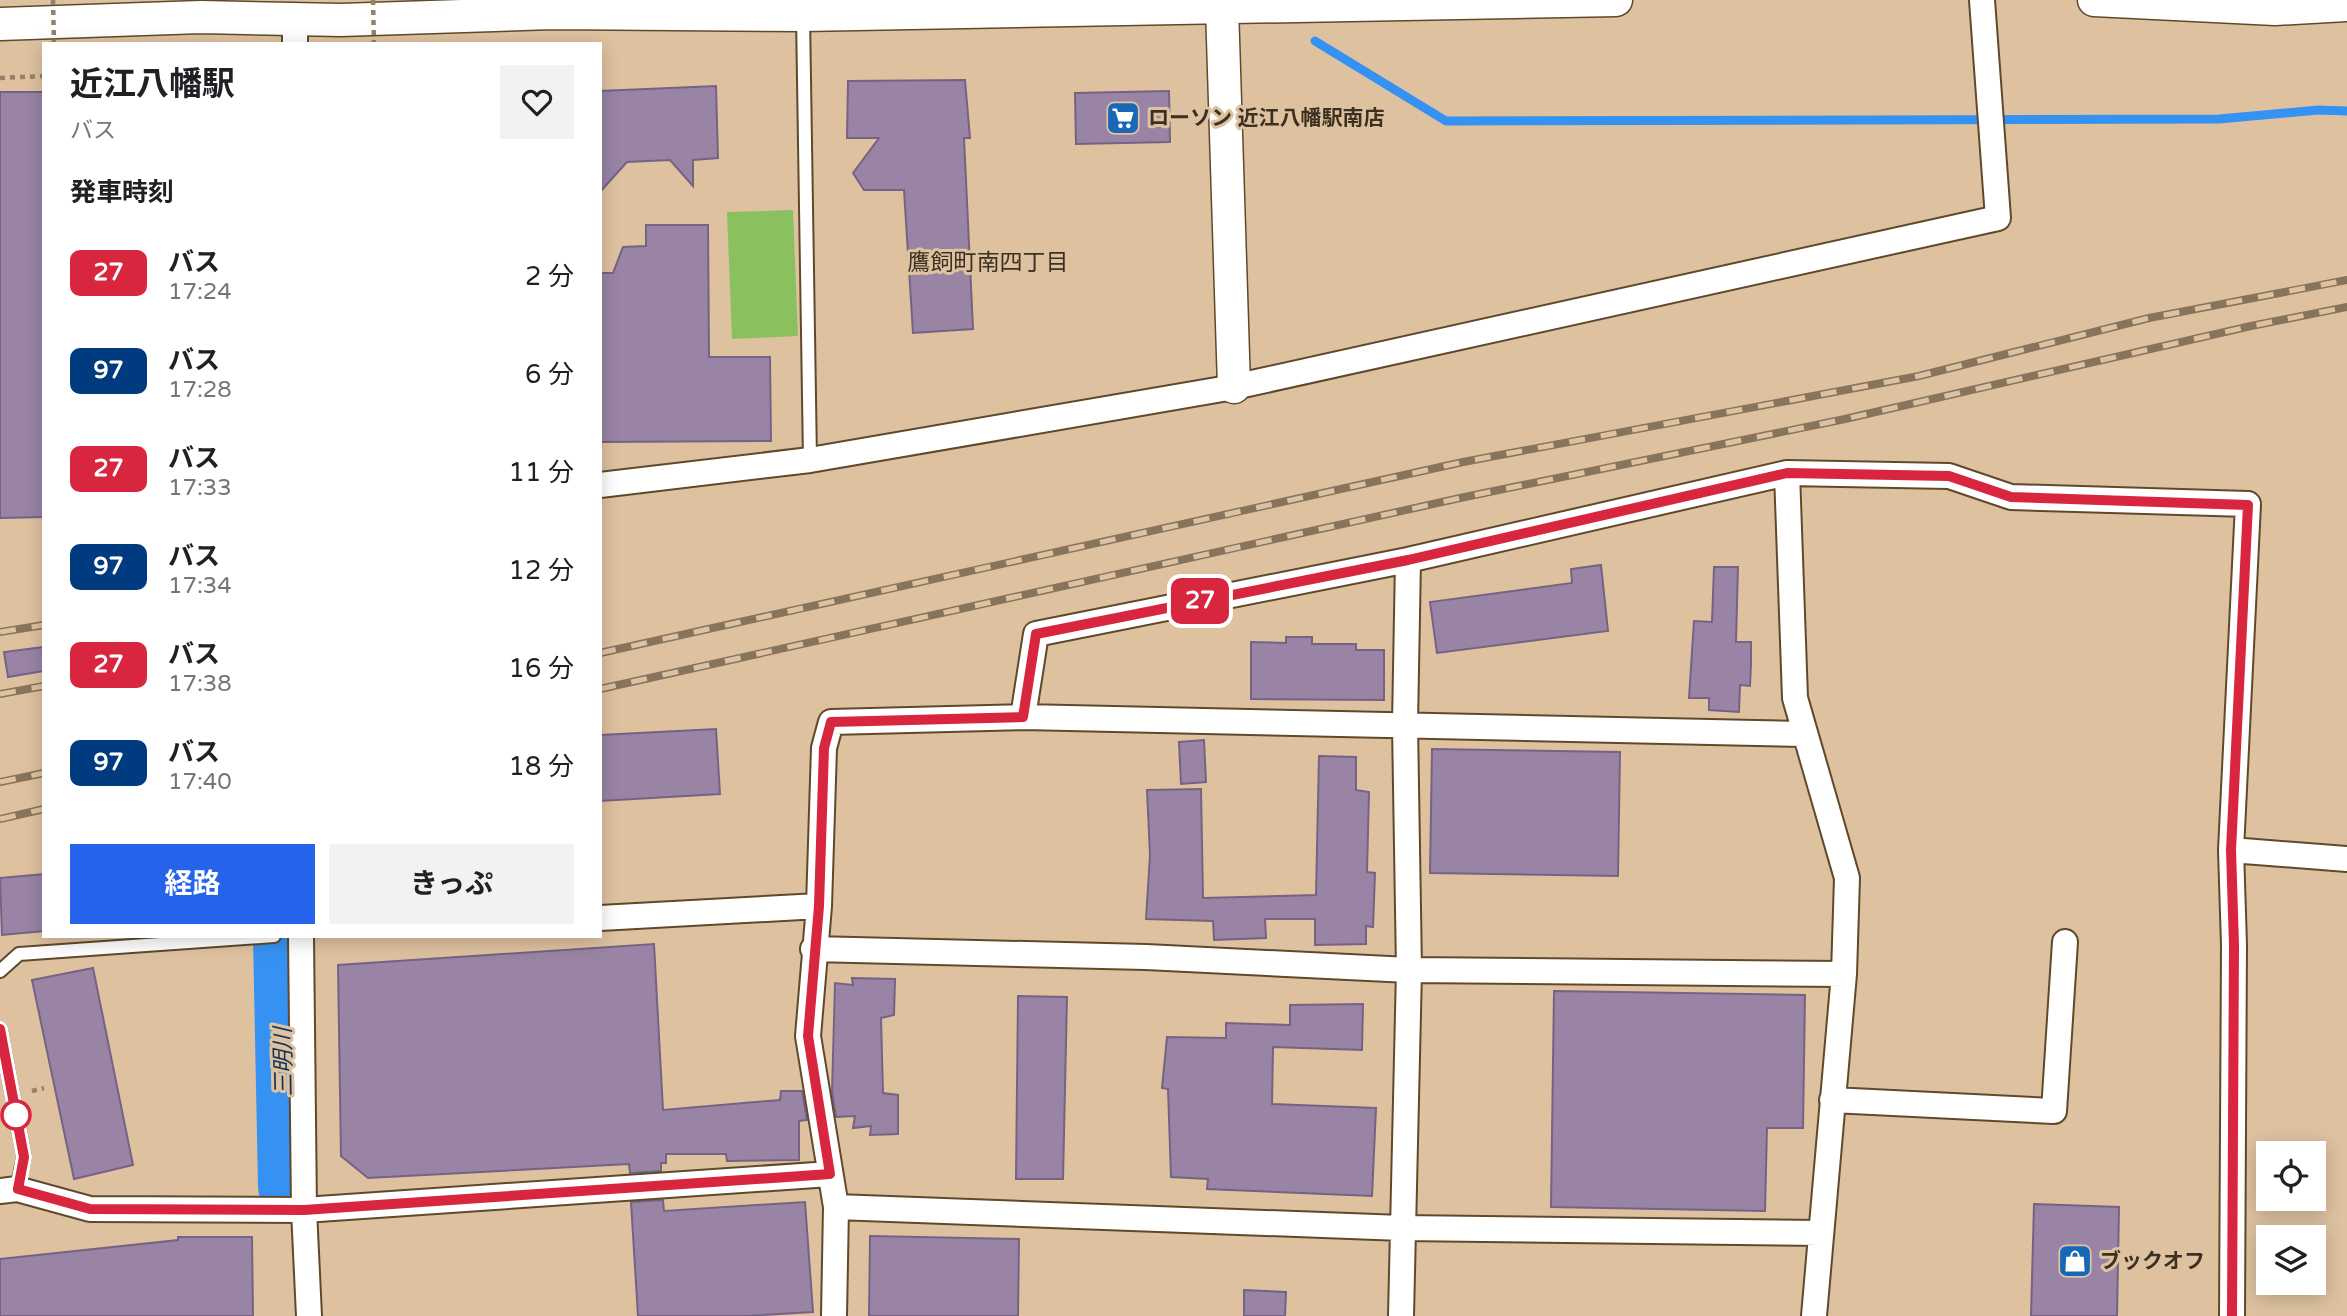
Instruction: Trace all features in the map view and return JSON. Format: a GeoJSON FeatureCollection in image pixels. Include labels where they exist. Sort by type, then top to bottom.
{"type":"FeatureCollection","features":[{"type":"Feature","properties":{"kind":"street"},"geometry":{"type":"LineString","coordinates":[[0,24],[295,30],[341,15],[552,7],[803,15],[1222,7],[1294,3],[1616,0]]}},
{"type":"Feature","properties":{"kind":"street"},"geometry":{"type":"LineString","coordinates":[[602,485],[810,460],[1234,387],[1998,218],[1982,0]]}},
{"type":"Feature","properties":{"kind":"street"},"geometry":{"type":"LineString","coordinates":[[2094,0],[2347,5]]}},
{"type":"Feature","properties":{"kind":"street"},"geometry":{"type":"LineString","coordinates":[[1222,7],[1234,387]]}},
{"type":"Feature","properties":{"kind":"street"},"geometry":{"type":"LineString","coordinates":[[1787,473],[1795,698],[1803,734],[1847,878],[1844,974],[1814,1316]]}},
{"type":"Feature","properties":{"kind":"street"},"geometry":{"type":"LineString","coordinates":[[1023,717],[1036,634],[1408,560],[1787,473],[1949,476],[2011,497],[2248,505],[2231,850],[2234,945],[2232,1316]]}},
{"type":"Feature","properties":{"kind":"street"},"geometry":{"type":"LineString","coordinates":[[1401,1316],[1409,970],[1405,724],[1408,560]]}},
{"type":"Feature","properties":{"kind":"street"},"geometry":{"type":"LineString","coordinates":[[834,1316],[836,1207],[808,1036],[813,950],[819,906],[824,748],[831,722],[1023,717],[1803,734]]}},
{"type":"Feature","properties":{"kind":"street"},"geometry":{"type":"LineString","coordinates":[[2231,850],[2347,859]]}},
{"type":"Feature","properties":{"kind":"street"},"geometry":{"type":"LineString","coordinates":[[602,918],[819,906]]}},
{"type":"Feature","properties":{"kind":"street"},"geometry":{"type":"LineString","coordinates":[[301,938],[304,1210],[309,1316]]}},
{"type":"Feature","properties":{"kind":"street"},"geometry":{"type":"LineString","coordinates":[[1832,1100],[2054,1111],[2065,942]]}},
{"type":"Feature","properties":{"kind":"street"},"geometry":{"type":"LineString","coordinates":[[813,950],[1146,957],[1409,970],[1844,974]]}},
{"type":"Feature","properties":{"kind":"street"},"geometry":{"type":"LineString","coordinates":[[9,1190],[90,1209],[304,1210],[830,1174]]}},
{"type":"Feature","properties":{"kind":"street"},"geometry":{"type":"LineString","coordinates":[[836,1207],[1402,1228],[1820,1233]]}},
{"type":"Feature","properties":{"kind":"lane"},"geometry":{"type":"LineString","coordinates":[[803,15],[810,460]]}},
{"type":"Feature","properties":{"kind":"lane"},"geometry":{"type":"LineString","coordinates":[[0,971],[19,954],[244,938]]}},
{"type":"Feature","properties":{"kind":"lane"},"geometry":{"type":"LineString","coordinates":[[0,1029],[24,1157],[9,1190]]}},
{"type":"Feature","properties":{"kind":"path"},"geometry":{"type":"LineString","coordinates":[[53,0],[54,42]]}},
{"type":"Feature","properties":{"kind":"path"},"geometry":{"type":"LineString","coordinates":[[373,0],[374,42]]}},
{"type":"Feature","properties":{"kind":"path"},"geometry":{"type":"LineString","coordinates":[[0,78],[42,76]]}},
{"type":"Feature","properties":{"kind":"green space"},"geometry":{"type":"Polygon","coordinates":[[[793,210],[798,336],[732,339],[727,212],[793,210]]]}},
{"type":"Feature","properties":{"kind":"building"},"geometry":{"type":"Polygon","coordinates":[[[965,80],[970,138],[964,138],[973,329],[913,333],[904,190],[864,190],[853,173],[879,138],[847,138],[848,81],[965,80]]]}},
{"type":"Feature","properties":{"kind":"building"},"geometry":{"type":"Polygon","coordinates":[[[716,86],[718,158],[693,160],[693,186],[670,160],[627,162],[602,190],[602,91],[716,86]]]}},
{"type":"Feature","properties":{"kind":"building","name":"ローソン 近江八幡駅南店"},"geometry":{"type":"Polygon","coordinates":[[[1169,91],[1170,142],[1076,144],[1075,93],[1169,91]]]}},
{"type":"Feature","properties":{"kind":"building"},"geometry":{"type":"Polygon","coordinates":[[[0,92],[42,92],[42,517],[0,518],[0,92]]]}},
{"type":"Feature","properties":{"kind":"building"},"geometry":{"type":"Polygon","coordinates":[[[646,225],[708,225],[709,357],[770,357],[771,441],[602,442],[602,273],[613,273],[623,247],[646,246],[646,225]]]}},
{"type":"Feature","properties":{"kind":"building"},"geometry":{"type":"Polygon","coordinates":[[[1601,565],[1608,631],[1437,653],[1430,602],[1572,583],[1571,569],[1601,565]]]}},
{"type":"Feature","properties":{"kind":"building"},"geometry":{"type":"Polygon","coordinates":[[[1714,567],[1738,567],[1736,642],[1751,642],[1750,686],[1740,685],[1739,712],[1709,710],[1709,698],[1689,698],[1694,621],[1712,622],[1714,567]]]}},
{"type":"Feature","properties":{"kind":"building"},"geometry":{"type":"Polygon","coordinates":[[[1286,637],[1312,637],[1312,644],[1356,644],[1356,650],[1384,650],[1384,700],[1251,699],[1251,642],[1286,643],[1286,637]]]}},
{"type":"Feature","properties":{"kind":"building"},"geometry":{"type":"Polygon","coordinates":[[[42,647],[42,671],[8,677],[4,652],[42,647]]]}},
{"type":"Feature","properties":{"kind":"building"},"geometry":{"type":"Polygon","coordinates":[[[716,729],[720,794],[602,801],[602,735],[716,729]]]}},
{"type":"Feature","properties":{"kind":"building"},"geometry":{"type":"Polygon","coordinates":[[[1204,740],[1206,782],[1181,784],[1179,742],[1204,740]]]}},
{"type":"Feature","properties":{"kind":"building"},"geometry":{"type":"Polygon","coordinates":[[[1432,749],[1620,752],[1618,876],[1430,873],[1432,749]]]}},
{"type":"Feature","properties":{"kind":"building"},"geometry":{"type":"Polygon","coordinates":[[[1319,756],[1356,757],[1356,790],[1369,792],[1367,872],[1375,873],[1373,927],[1366,926],[1366,944],[1315,945],[1315,919],[1265,919],[1266,938],[1214,940],[1213,921],[1146,919],[1150,855],[1147,790],[1201,789],[1203,898],[1316,895],[1319,756]]]}},
{"type":"Feature","properties":{"kind":"building"},"geometry":{"type":"Polygon","coordinates":[[[42,874],[42,931],[2,935],[0,878],[42,874]]]}},
{"type":"Feature","properties":{"kind":"building"},"geometry":{"type":"Polygon","coordinates":[[[654,944],[663,1110],[780,1100],[781,1091],[802,1091],[807,1120],[799,1121],[799,1160],[727,1161],[726,1154],[666,1154],[666,1163],[661,1163],[661,1171],[630,1173],[629,1164],[368,1178],[341,1156],[338,965],[654,944]]]}},
{"type":"Feature","properties":{"kind":"building"},"geometry":{"type":"Polygon","coordinates":[[[93,968],[133,1165],[74,1179],[32,980],[93,968]]]}},
{"type":"Feature","properties":{"kind":"building"},"geometry":{"type":"Polygon","coordinates":[[[852,978],[895,979],[894,1015],[881,1018],[883,1093],[898,1095],[898,1134],[870,1135],[871,1126],[853,1128],[855,1116],[836,1117],[832,1092],[835,983],[853,985],[852,978]]]}},
{"type":"Feature","properties":{"kind":"building"},"geometry":{"type":"Polygon","coordinates":[[[1554,991],[1805,995],[1803,1128],[1767,1128],[1765,1211],[1551,1207],[1554,991]]]}},
{"type":"Feature","properties":{"kind":"building"},"geometry":{"type":"Polygon","coordinates":[[[1018,996],[1067,997],[1063,1179],[1016,1179],[1018,996]]]}},
{"type":"Feature","properties":{"kind":"building"},"geometry":{"type":"Polygon","coordinates":[[[1363,1004],[1362,1050],[1273,1047],[1272,1104],[1376,1108],[1372,1196],[1207,1189],[1208,1179],[1171,1177],[1168,1089],[1162,1088],[1167,1037],[1226,1038],[1226,1023],[1290,1025],[1290,1005],[1363,1004]]]}},
{"type":"Feature","properties":{"kind":"building"},"geometry":{"type":"Polygon","coordinates":[[[663,1200],[664,1211],[805,1202],[813,1312],[746,1316],[638,1316],[631,1202],[663,1200]]]}},
{"type":"Feature","properties":{"kind":"building","name":"ブックオフ"},"geometry":{"type":"Polygon","coordinates":[[[2034,1204],[2119,1207],[2117,1316],[2031,1316],[2034,1204]]]}},
{"type":"Feature","properties":{"kind":"building"},"geometry":{"type":"Polygon","coordinates":[[[870,1236],[1019,1239],[1018,1316],[869,1316],[870,1236]]]}},
{"type":"Feature","properties":{"kind":"building"},"geometry":{"type":"Polygon","coordinates":[[[178,1237],[252,1237],[253,1316],[0,1316],[0,1259],[178,1240],[178,1237]]]}},
{"type":"Feature","properties":{"kind":"building"},"geometry":{"type":"Polygon","coordinates":[[[1244,1290],[1286,1292],[1285,1316],[1244,1316],[1244,1290]]]}},
{"type":"Feature","properties":{"kind":"waterway"},"geometry":{"type":"LineString","coordinates":[[1315,41],[1446,121],[2219,119],[2318,110],[2347,111]]}},
{"type":"Feature","properties":{"kind":"waterway","name":"三明川"},"geometry":{"type":"LineString","coordinates":[[280,938],[285,1187]]}},
{"type":"Feature","properties":{"kind":"railway"},"geometry":{"type":"LineString","coordinates":[[602,653],[1463,462],[1919,376],[2149,318],[2347,280]]}},
{"type":"Feature","properties":{"kind":"railway"},"geometry":{"type":"LineString","coordinates":[[602,689],[1460,498],[1845,419],[2251,326],[2347,307]]}},
{"type":"Feature","properties":{"kind":"railway"},"geometry":{"type":"LineString","coordinates":[[0,632],[42,625]]}},
{"type":"Feature","properties":{"kind":"railway"},"geometry":{"type":"LineString","coordinates":[[0,694],[42,686]]}},
{"type":"Feature","properties":{"kind":"railway"},"geometry":{"type":"LineString","coordinates":[[0,782],[42,773]]}},
{"type":"Feature","properties":{"kind":"railway"},"geometry":{"type":"LineString","coordinates":[[0,819],[42,809]]}},
{"type":"Feature","properties":{"kind":"bus line","name":"27"},"geometry":{"type":"LineString","coordinates":[[0,1029],[24,1157],[18,1189],[90,1209],[304,1210],[830,1174],[808,1036],[813,950],[819,906],[824,748],[831,722],[1023,717],[1036,634],[1408,560],[1787,473],[1949,476],[2011,497],[2248,505],[2231,850],[2234,945],[2232,1316]]}},
{"type":"Feature","properties":{"kind":"place","name":"ローソン 近江八幡駅南店"},"geometry":{"type":"Point","coordinates":[1123,118]}},
{"type":"Feature","properties":{"kind":"place","name":"ブックオフ"},"geometry":{"type":"Point","coordinates":[2075,1261]}},
{"type":"Feature","properties":{"kind":"district","name":"鷹飼町南四丁目"},"geometry":{"type":"Point","coordinates":[988,262]}}]}
